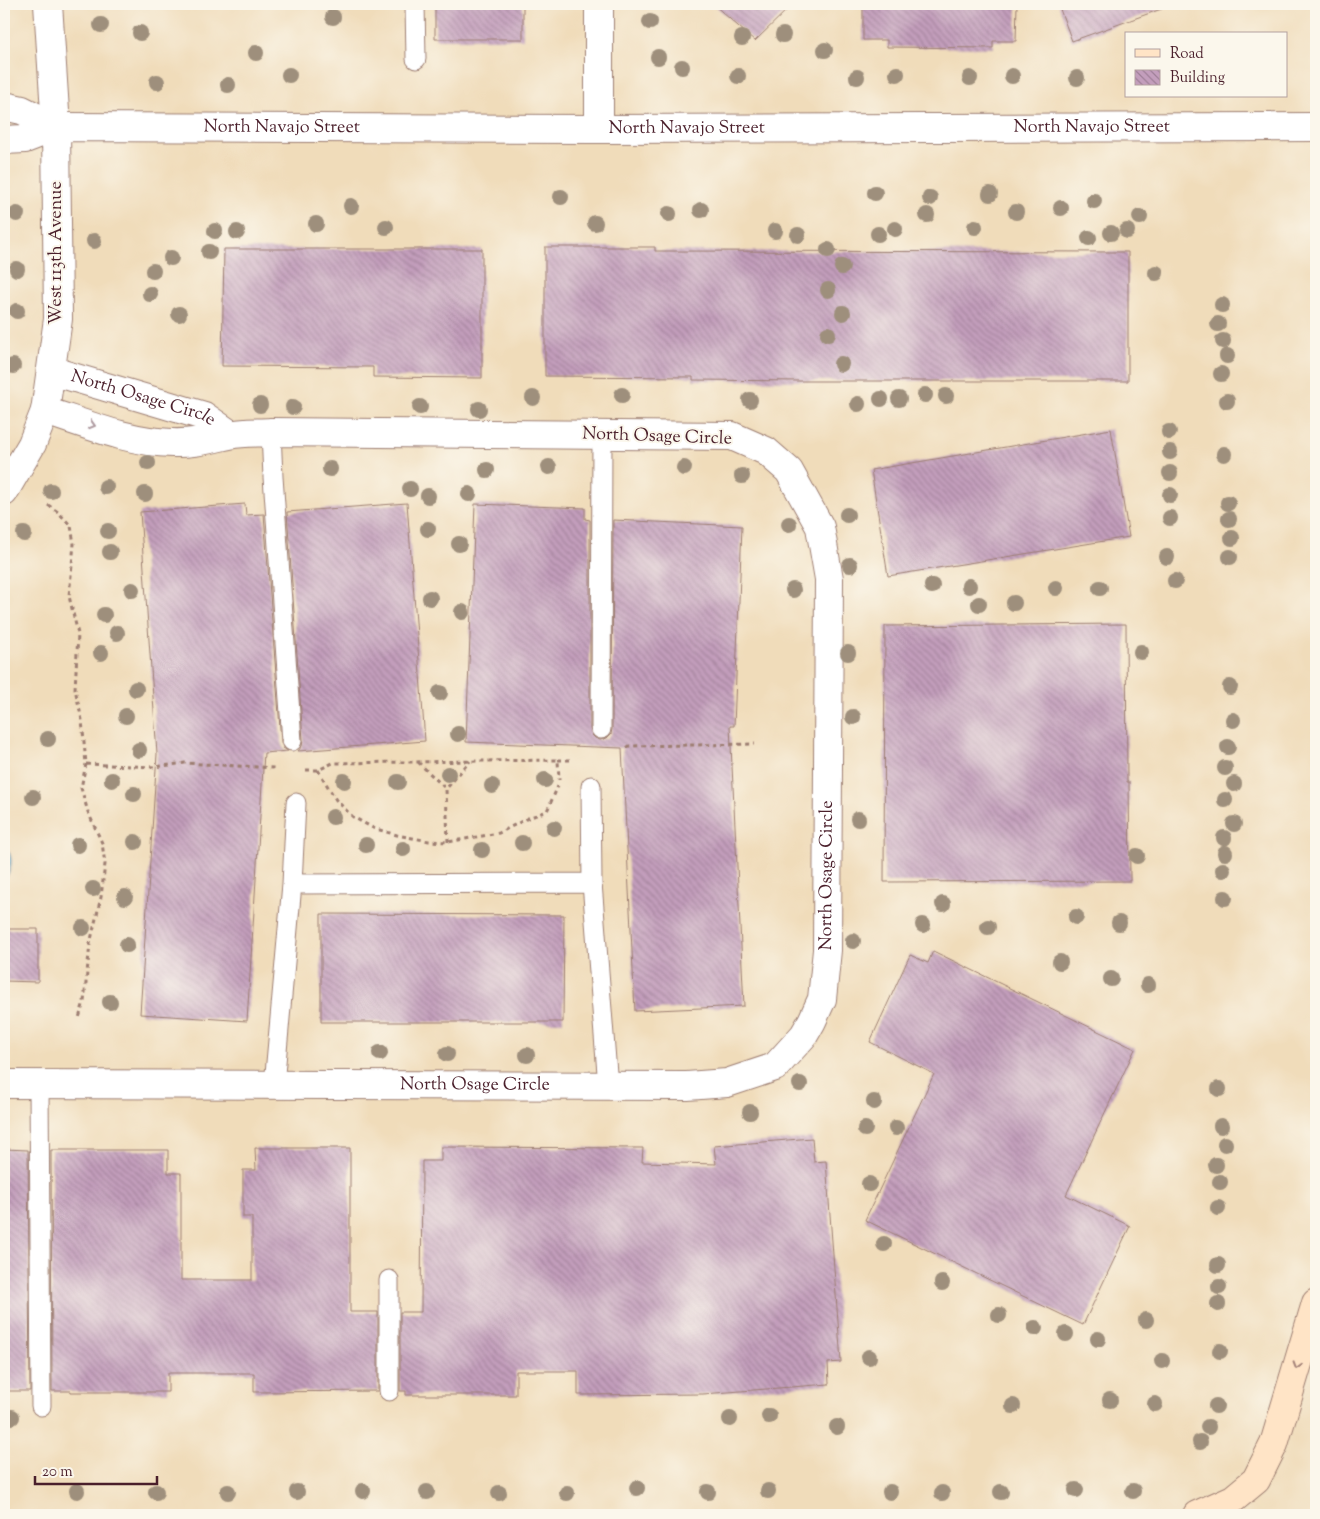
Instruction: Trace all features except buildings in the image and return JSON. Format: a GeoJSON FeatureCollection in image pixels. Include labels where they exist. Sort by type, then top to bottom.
{"type":"FeatureCollection","features":[{"type":"Feature","properties":{"kind":"street","name":"West 113th Avenue"},"geometry":{"type":"LineString","coordinates":[[4,492],[32,444],[45,411],[58,319],[56,126],[48,4]]}},
{"type":"Feature","properties":{"kind":"street"},"geometry":{"type":"LineString","coordinates":[[599,4],[599,129]]}},
{"type":"Feature","properties":{"kind":"street"},"geometry":{"type":"LineString","coordinates":[[4,106],[22,110],[56,126]]}},
{"type":"Feature","properties":{"kind":"street"},"geometry":{"type":"LineString","coordinates":[[4,140],[25,139],[56,126]]}},
{"type":"Feature","properties":{"kind":"street","name":"North Navajo Street"},"geometry":{"type":"LineString","coordinates":[[56,126],[599,129],[1316,127]]}},
{"type":"Feature","properties":{"kind":"street","name":"North Osage Circle"},"geometry":{"type":"LineString","coordinates":[[52,371],[204,416],[230,434]]}},
{"type":"Feature","properties":{"kind":"street","name":"North Osage Circle"},"geometry":{"type":"LineString","coordinates":[[4,1084],[687,1086],[727,1083],[775,1067],[804,1034],[822,999],[827,950],[829,579],[820,527],[789,471],[766,451],[732,436],[272,432],[230,434],[207,441],[152,442],[45,411]]}},
{"type":"Feature","properties":{"kind":"street"},"geometry":{"type":"LineString","coordinates":[[1197,1515],[1233,1499],[1256,1480],[1274,1444],[1316,1303]]}},
{"type":"Feature","properties":{"kind":"lane"},"geometry":{"type":"LineString","coordinates":[[416,4],[416,59]]}},
{"type":"Feature","properties":{"kind":"lane"},"geometry":{"type":"LineString","coordinates":[[272,432],[274,487],[292,741]]}},
{"type":"Feature","properties":{"kind":"lane"},"geometry":{"type":"LineString","coordinates":[[601,729],[602,435]]}},
{"type":"Feature","properties":{"kind":"lane"},"geometry":{"type":"LineString","coordinates":[[591,786],[592,883],[608,1086]]}},
{"type":"Feature","properties":{"kind":"lane"},"geometry":{"type":"LineString","coordinates":[[274,1084],[292,884],[296,803]]}},
{"type":"Feature","properties":{"kind":"lane"},"geometry":{"type":"LineString","coordinates":[[292,884],[592,883]]}},
{"type":"Feature","properties":{"kind":"lane"},"geometry":{"type":"LineString","coordinates":[[39,1084],[41,1406]]}},
{"type":"Feature","properties":{"kind":"lane"},"geometry":{"type":"LineString","coordinates":[[389,1280],[389,1391]]}},
{"type":"Feature","properties":{"kind":"path"},"geometry":{"type":"LineString","coordinates":[[48,505],[58,512],[70,526],[74,544],[69,596],[78,634],[75,689],[82,720],[86,764],[82,788],[88,812],[102,843],[105,864],[101,897],[90,944],[84,1002],[79,1018]]}},
{"type":"Feature","properties":{"kind":"path"},"geometry":{"type":"LineString","coordinates":[[624,751],[629,746],[755,744]]}},
{"type":"Feature","properties":{"kind":"path"},"geometry":{"type":"LineString","coordinates":[[299,769],[318,770],[333,763],[576,759]]}},
{"type":"Feature","properties":{"kind":"path"},"geometry":{"type":"LineString","coordinates":[[318,770],[336,800],[353,817],[373,828],[397,835],[448,842],[499,833],[528,818],[547,811],[559,784],[558,760]]}},
{"type":"Feature","properties":{"kind":"path"},"geometry":{"type":"LineString","coordinates":[[448,842],[446,789],[470,761]]}},
{"type":"Feature","properties":{"kind":"path"},"geometry":{"type":"LineString","coordinates":[[418,762],[446,789]]}},
{"type":"Feature","properties":{"kind":"path"},"geometry":{"type":"LineString","coordinates":[[86,764],[154,767],[185,763],[280,768]]}},
{"type":"Feature","properties":{"kind":"water"},"geometry":{"type":"Polygon","coordinates":[[[4,845],[10,854],[11,863],[4,882],[4,845]]]}}]}
